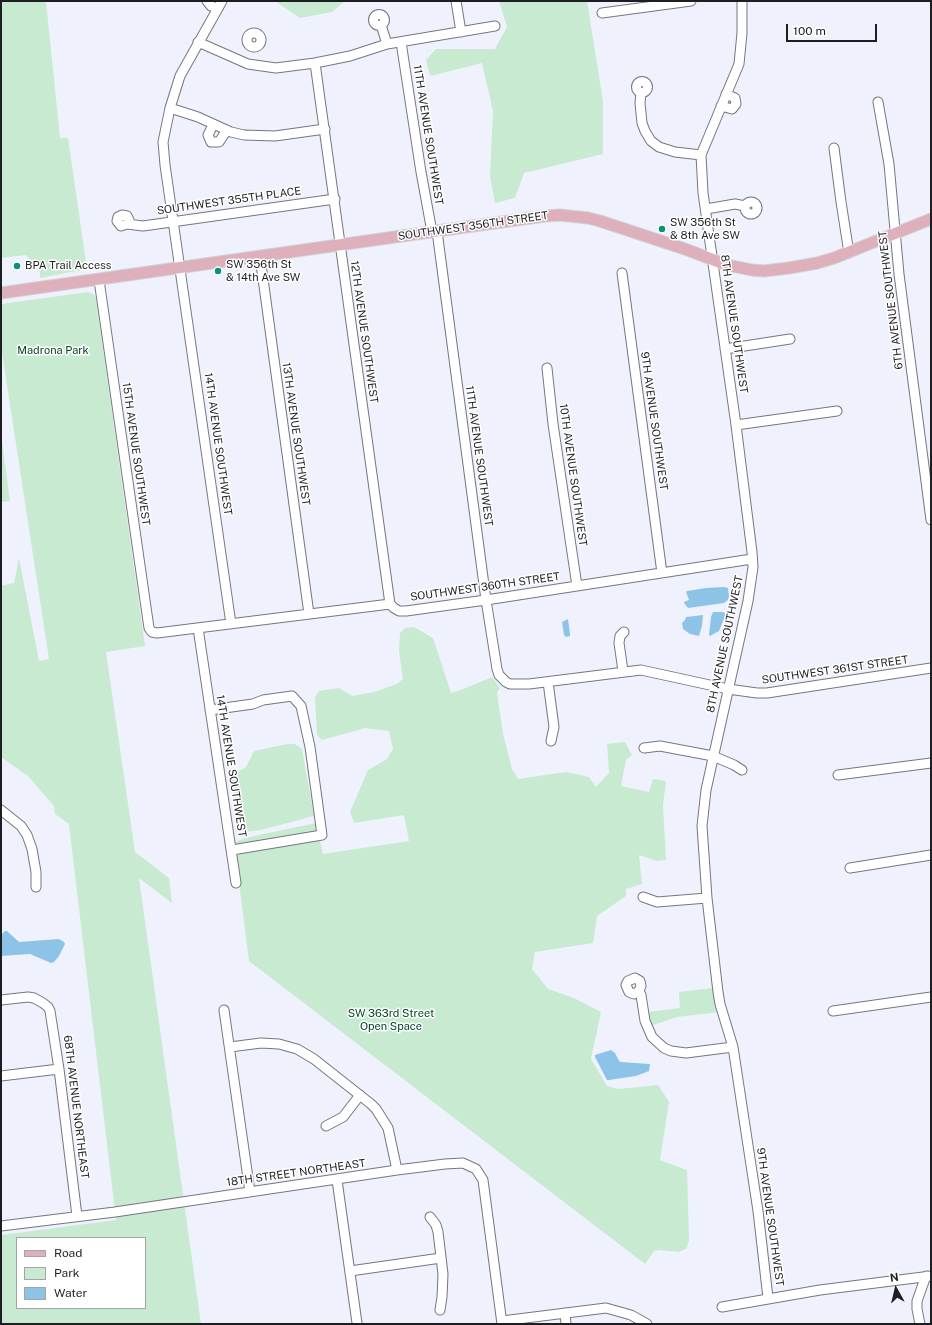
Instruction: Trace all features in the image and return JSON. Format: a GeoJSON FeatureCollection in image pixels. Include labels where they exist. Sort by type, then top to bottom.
{"type":"FeatureCollection","features":[{"type":"Feature","properties":{"kind":"main road","name":"SOUTHWEST 356TH STREET"},"geometry":{"type":"LineString","coordinates":[[1,293],[545,216],[576,216],[588,218],[623,228],[713,260],[746,269],[764,270],[789,268],[817,263],[849,253],[931,219]]}},
{"type":"Feature","properties":{"kind":"street"},"geometry":{"type":"LineString","coordinates":[[208,1],[211,6],[220,5]]}},
{"type":"Feature","properties":{"kind":"street"},"geometry":{"type":"LineString","coordinates":[[456,1],[461,32]]}},
{"type":"Feature","properties":{"kind":"street"},"geometry":{"type":"LineString","coordinates":[[602,13],[691,1]]}},
{"type":"Feature","properties":{"kind":"street","name":"8TH AVENUE SOUTHWEST"},"geometry":{"type":"LineString","coordinates":[[742,1],[742,33],[739,64],[704,145],[701,155],[701,175],[736,425],[752,559],[752,574],[748,600],[712,756],[702,826],[707,898],[720,1004],[733,1047],[747,1140]]}},
{"type":"Feature","properties":{"kind":"street","name":"14TH AVENUE SOUTHWEST"},"geometry":{"type":"LineString","coordinates":[[220,5],[180,76],[170,108],[164,142],[231,624]]}},
{"type":"Feature","properties":{"kind":"street"},"geometry":{"type":"LineString","coordinates":[[380,25],[386,44]]}},
{"type":"Feature","properties":{"kind":"street"},"geometry":{"type":"LineString","coordinates":[[198,42],[248,64],[276,68],[315,63],[350,56],[386,44],[495,26]]}},
{"type":"Feature","properties":{"kind":"street","name":"11TH AVENUE SOUTHWEST"},"geometry":{"type":"LineString","coordinates":[[401,42],[421,172],[435,231],[486,600],[497,669],[499,675],[506,682]]}},
{"type":"Feature","properties":{"kind":"street"},"geometry":{"type":"LineString","coordinates":[[248,64],[252,46]]}},
{"type":"Feature","properties":{"kind":"street","name":"12TH AVENUE SOUTHWEST"},"geometry":{"type":"LineString","coordinates":[[315,63],[390,604]]}},
{"type":"Feature","properties":{"kind":"street"},"geometry":{"type":"LineString","coordinates":[[641,93],[640,103],[642,123],[651,141],[659,147],[675,152],[701,155]]}},
{"type":"Feature","properties":{"kind":"street"},"geometry":{"type":"LineString","coordinates":[[721,106],[732,109],[736,104],[735,98],[726,94]]}},
{"type":"Feature","properties":{"kind":"street","name":"6TH AVENUE SOUTHWEST"},"geometry":{"type":"LineString","coordinates":[[878,102],[889,164],[894,234],[931,520]]}},
{"type":"Feature","properties":{"kind":"street"},"geometry":{"type":"LineString","coordinates":[[170,108],[244,135],[264,136],[325,129]]}},
{"type":"Feature","properties":{"kind":"street"},"geometry":{"type":"LineString","coordinates":[[213,124],[208,135],[211,142],[219,142],[227,130]]}},
{"type":"Feature","properties":{"kind":"street"},"geometry":{"type":"LineString","coordinates":[[834,148],[849,253]]}},
{"type":"Feature","properties":{"kind":"street","name":"SOUTHWEST 355TH PLACE"},"geometry":{"type":"LineString","coordinates":[[128,224],[143,226],[335,199]]}},
{"type":"Feature","properties":{"kind":"street"},"geometry":{"type":"LineString","coordinates":[[706,209],[735,204],[745,206]]}},
{"type":"Feature","properties":{"kind":"street","name":"13TH AVENUE SOUTHWEST"},"geometry":{"type":"LineString","coordinates":[[260,257],[309,614]]}},
{"type":"Feature","properties":{"kind":"street","name":"9TH AVENUE SOUTHWEST"},"geometry":{"type":"LineString","coordinates":[[622,273],[662,572]]}},
{"type":"Feature","properties":{"kind":"street","name":"15TH AVENUE SOUTHWEST"},"geometry":{"type":"LineString","coordinates":[[98,280],[149,628],[152,632]]}},
{"type":"Feature","properties":{"kind":"street"},"geometry":{"type":"LineString","coordinates":[[725,349],[790,339]]}},
{"type":"Feature","properties":{"kind":"street","name":"10TH AVENUE SOUTHWEST"},"geometry":{"type":"LineString","coordinates":[[547,368],[553,424],[577,586]]}},
{"type":"Feature","properties":{"kind":"street"},"geometry":{"type":"LineString","coordinates":[[736,425],[837,411]]}},
{"type":"Feature","properties":{"kind":"street","name":"SOUTHWEST 360TH STREET"},"geometry":{"type":"LineString","coordinates":[[152,632],[157,633],[390,604],[399,611],[406,611],[752,559]]}},
{"type":"Feature","properties":{"kind":"street","name":"14TH AVENUE SOUTHWEST"},"geometry":{"type":"LineString","coordinates":[[198,628],[236,883]]}},
{"type":"Feature","properties":{"kind":"street"},"geometry":{"type":"LineString","coordinates":[[623,671],[619,643],[620,636],[624,632]]}},
{"type":"Feature","properties":{"kind":"street","name":"SOUTHWEST 361ST STREET"},"geometry":{"type":"LineString","coordinates":[[506,682],[519,685],[623,671],[650,670],[728,689],[749,693],[767,693],[931,668]]}},
{"type":"Feature","properties":{"kind":"street"},"geometry":{"type":"LineString","coordinates":[[548,682],[554,727],[551,741]]}},
{"type":"Feature","properties":{"kind":"street"},"geometry":{"type":"LineString","coordinates":[[210,710],[253,704],[263,700],[292,696],[301,706],[310,747],[322,835],[232,850]]}},
{"type":"Feature","properties":{"kind":"street"},"geometry":{"type":"LineString","coordinates":[[644,748],[660,746],[712,756],[742,770]]}},
{"type":"Feature","properties":{"kind":"street"},"geometry":{"type":"LineString","coordinates":[[838,775],[931,763]]}},
{"type":"Feature","properties":{"kind":"street"},"geometry":{"type":"LineString","coordinates":[[1,810],[21,826],[27,835],[32,849],[36,872],[36,887]]}},
{"type":"Feature","properties":{"kind":"street"},"geometry":{"type":"LineString","coordinates":[[850,868],[931,855]]}},
{"type":"Feature","properties":{"kind":"street"},"geometry":{"type":"LineString","coordinates":[[643,897],[657,902],[707,898]]}},
{"type":"Feature","properties":{"kind":"street"},"geometry":{"type":"LineString","coordinates":[[639,991],[648,1029],[652,1037],[664,1048],[671,1051],[686,1053],[733,1047]]}},
{"type":"Feature","properties":{"kind":"street","name":"68TH AVENUE NORTHEAST"},"geometry":{"type":"LineString","coordinates":[[1,1000],[28,997],[39,1000],[48,1007],[52,1016],[77,1216]]}},
{"type":"Feature","properties":{"kind":"street"},"geometry":{"type":"LineString","coordinates":[[833,1011],[931,997]]}},
{"type":"Feature","properties":{"kind":"street"},"geometry":{"type":"LineString","coordinates":[[224,1010],[250,1192]]}},
{"type":"Feature","properties":{"kind":"street"},"geometry":{"type":"LineString","coordinates":[[230,1047],[262,1043],[279,1044],[297,1049],[314,1059],[371,1104],[385,1122],[390,1135],[397,1170]]}},
{"type":"Feature","properties":{"kind":"street"},"geometry":{"type":"LineString","coordinates":[[1,1076],[59,1069]]}},
{"type":"Feature","properties":{"kind":"street"},"geometry":{"type":"LineString","coordinates":[[326,1126],[343,1117],[360,1095]]}},
{"type":"Feature","properties":{"kind":"street","name":"9TH AVENUE SOUTHWEST"},"geometry":{"type":"LineString","coordinates":[[747,1140],[758,1211],[768,1298]]}},
{"type":"Feature","properties":{"kind":"street","name":"18TH STREET NORTHEAST"},"geometry":{"type":"LineString","coordinates":[[1,1226],[122,1211],[397,1170],[463,1163],[474,1167],[481,1175],[485,1186],[502,1323]]}},
{"type":"Feature","properties":{"kind":"street"},"geometry":{"type":"LineString","coordinates":[[337,1180],[357,1323]]}},
{"type":"Feature","properties":{"kind":"street"},"geometry":{"type":"LineString","coordinates":[[430,1217],[436,1224],[438,1232],[443,1274],[440,1310]]}},
{"type":"Feature","properties":{"kind":"street"},"geometry":{"type":"LineString","coordinates":[[350,1271],[441,1258]]}},
{"type":"Feature","properties":{"kind":"street"},"geometry":{"type":"LineString","coordinates":[[722,1307],[820,1290],[929,1276]]}},
{"type":"Feature","properties":{"kind":"street"},"geometry":{"type":"LineString","coordinates":[[920,1324],[917,1309],[918,1301],[929,1276]]}},
{"type":"Feature","properties":{"kind":"street"},"geometry":{"type":"LineString","coordinates":[[502,1323],[601,1308],[613,1309],[632,1315],[647,1324]]}},
{"type":"Feature","properties":{"kind":"street"},"geometry":{"type":"LineString","coordinates":[[565,1313],[566,1324]]}},
{"type":"Feature","properties":{"kind":"green space"},"geometry":{"type":"Polygon","coordinates":[[[1,1],[46,1],[60,138],[68,138],[87,269],[40,278],[40,272],[26,255],[1,258],[1,1]]]}},
{"type":"Feature","properties":{"kind":"green space"},"geometry":{"type":"Polygon","coordinates":[[[275,1],[345,1],[332,12],[300,18],[275,1]]]}},
{"type":"Feature","properties":{"kind":"green space"},"geometry":{"type":"Polygon","coordinates":[[[499,1],[587,1],[603,101],[603,154],[524,173],[515,198],[495,203],[490,176],[493,111],[482,63],[430,76],[426,60],[436,49],[495,49],[507,27],[499,1]]]}},
{"type":"Feature","properties":{"kind":"green space","name":"Madrona Park"},"geometry":{"type":"Polygon","coordinates":[[[89,292],[96,298],[145,646],[106,652],[135,852],[169,878],[172,903],[139,878],[201,1324],[1,1324],[1,1235],[116,1220],[69,824],[55,814],[54,806],[28,776],[1,757],[1,586],[14,583],[19,558],[39,661],[49,659],[1,346],[1,304],[89,292]]]}},
{"type":"Feature","properties":{"kind":"green space"},"geometry":{"type":"Polygon","coordinates":[[[1,434],[10,501],[1,502],[1,434]]]}},
{"type":"Feature","properties":{"kind":"green space","name":"SW 363rd Street Open Space"},"geometry":{"type":"Polygon","coordinates":[[[414,627],[433,638],[451,693],[492,677],[500,688],[497,693],[503,734],[512,769],[518,779],[566,772],[589,777],[596,787],[609,773],[607,744],[625,742],[632,755],[626,760],[621,786],[649,792],[653,779],[666,781],[663,805],[666,860],[656,861],[639,855],[642,884],[626,889],[626,896],[597,916],[593,943],[535,952],[532,969],[548,989],[574,998],[601,1012],[591,1059],[607,1086],[618,1089],[658,1085],[669,1102],[660,1160],[687,1170],[689,1241],[686,1249],[679,1252],[654,1251],[645,1264],[249,961],[234,843],[245,838],[316,823],[323,854],[409,841],[404,815],[354,823],[350,812],[368,770],[387,759],[393,749],[389,731],[365,728],[322,740],[317,735],[315,697],[319,691],[339,688],[352,696],[374,692],[397,684],[403,679],[399,651],[400,633],[405,628],[414,627]]]}},
{"type":"Feature","properties":{"kind":"green space"},"geometry":{"type":"Polygon","coordinates":[[[287,744],[295,744],[302,749],[314,816],[261,830],[244,832],[231,781],[233,775],[246,767],[254,751],[287,744]]]}},
{"type":"Feature","properties":{"kind":"green space"},"geometry":{"type":"Polygon","coordinates":[[[713,988],[718,1012],[677,1017],[650,1026],[647,1012],[680,1008],[679,992],[713,988]]]}},
{"type":"Feature","properties":{"kind":"water"},"geometry":{"type":"Polygon","coordinates":[[[724,587],[728,588],[729,596],[728,600],[724,603],[688,608],[684,603],[689,600],[687,591],[724,587]]]}},
{"type":"Feature","properties":{"kind":"water"},"geometry":{"type":"Polygon","coordinates":[[[713,612],[723,612],[725,613],[725,616],[719,631],[710,636],[711,617],[713,612]]]}},
{"type":"Feature","properties":{"kind":"water"},"geometry":{"type":"Polygon","coordinates":[[[703,615],[699,636],[690,634],[683,629],[682,623],[686,617],[703,615]]]}},
{"type":"Feature","properties":{"kind":"water"},"geometry":{"type":"Polygon","coordinates":[[[568,619],[570,636],[566,637],[564,635],[562,622],[568,619]]]}},
{"type":"Feature","properties":{"kind":"water"},"geometry":{"type":"Polygon","coordinates":[[[7,931],[19,942],[59,939],[65,944],[59,956],[54,962],[51,963],[30,954],[1,956],[1,935],[7,931]]]}},
{"type":"Feature","properties":{"kind":"water"},"geometry":{"type":"Polygon","coordinates":[[[611,1050],[621,1062],[650,1064],[649,1071],[636,1076],[607,1080],[595,1055],[611,1050]]]}},
{"type":"Feature","properties":{"kind":"place","name":"SW 356th St & 8th Ave SW"},"geometry":{"type":"Point","coordinates":[662,229]}},
{"type":"Feature","properties":{"kind":"place","name":"BPA Trail Access"},"geometry":{"type":"Point","coordinates":[17,266]}},
{"type":"Feature","properties":{"kind":"place","name":"SW 356th St & 14th Ave SW"},"geometry":{"type":"Point","coordinates":[218,271]}}]}
